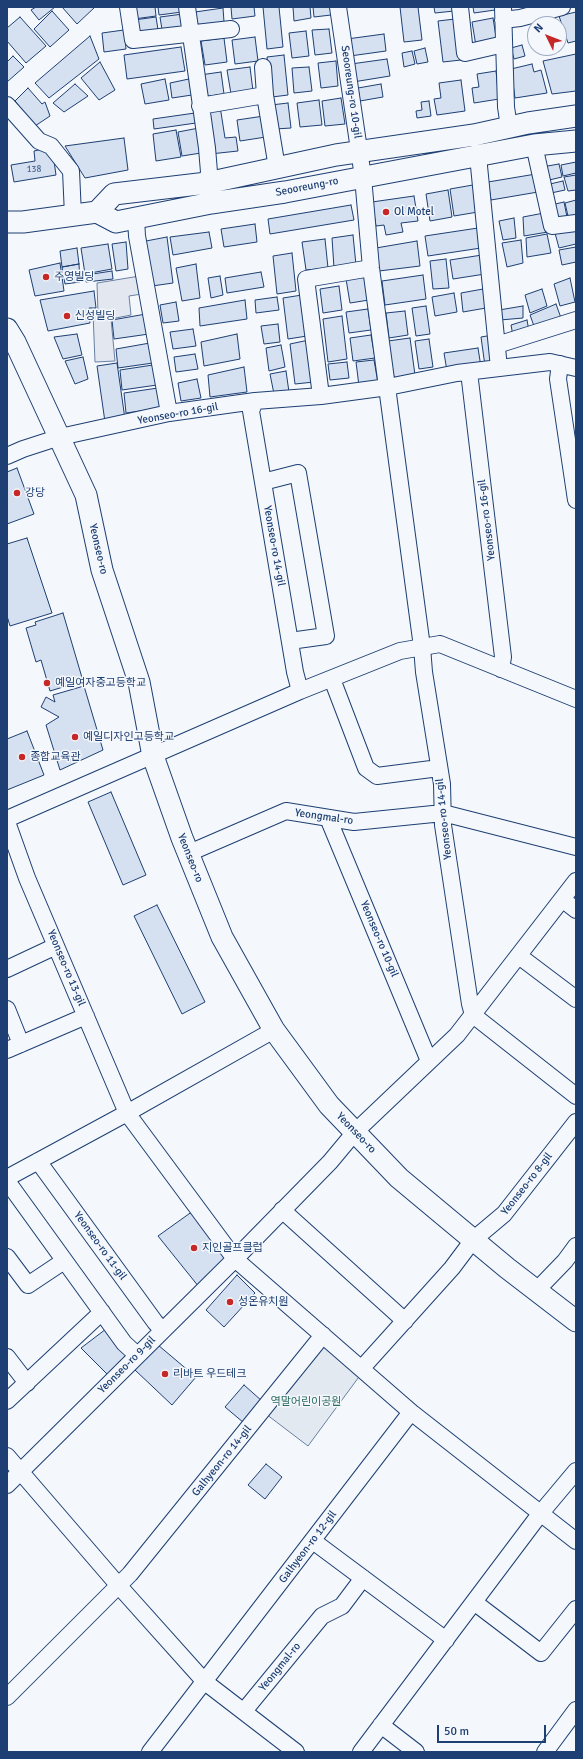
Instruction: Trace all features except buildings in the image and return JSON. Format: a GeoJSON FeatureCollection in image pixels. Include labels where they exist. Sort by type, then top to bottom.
{"type":"FeatureCollection","features":[{"type":"Feature","properties":{"kind":"main road"},"geometry":{"type":"LineString","coordinates":[[7,222],[97,212],[114,194],[207,183],[359,152],[474,135],[509,127],[576,116]]}},
{"type":"Feature","properties":{"kind":"main road","name":"Seooreung-ro"},"geometry":{"type":"LineString","coordinates":[[97,212],[116,222],[211,203],[285,192],[534,145],[576,141]]}},
{"type":"Feature","properties":{"kind":"main road","name":"Yeonseo-ro"},"geometry":{"type":"LineString","coordinates":[[7,329],[15,342],[86,495],[102,570],[139,682],[153,756],[182,838],[222,937],[274,1030],[329,1105],[399,1178],[536,1291],[576,1321]]}},
{"type":"Feature","properties":{"kind":"street"},"geometry":{"type":"LineString","coordinates":[[128,7],[133,40],[231,29]]}},
{"type":"Feature","properties":{"kind":"street"},"geometry":{"type":"LineString","coordinates":[[187,7],[209,172],[207,183]]}},
{"type":"Feature","properties":{"kind":"street","name":"Seooreung-ro 10-gil"},"geometry":{"type":"LineString","coordinates":[[338,7],[362,177]]}},
{"type":"Feature","properties":{"kind":"street"},"geometry":{"type":"LineString","coordinates":[[460,7],[465,53],[504,44]]}},
{"type":"Feature","properties":{"kind":"street"},"geometry":{"type":"LineString","coordinates":[[509,127],[506,107],[503,13],[520,18],[562,7]]}},
{"type":"Feature","properties":{"kind":"street"},"geometry":{"type":"LineString","coordinates":[[262,67],[277,168]]}},
{"type":"Feature","properties":{"kind":"street"},"geometry":{"type":"LineString","coordinates":[[200,106],[265,95]]}},
{"type":"Feature","properties":{"kind":"street"},"geometry":{"type":"LineString","coordinates":[[7,105],[39,142],[51,146],[71,171],[73,215]]}},
{"type":"Feature","properties":{"kind":"street"},"geometry":{"type":"LineString","coordinates":[[534,145],[552,226],[576,223]]}},
{"type":"Feature","properties":{"kind":"street"},"geometry":{"type":"LineString","coordinates":[[478,156],[499,368]]}},
{"type":"Feature","properties":{"kind":"street"},"geometry":{"type":"LineString","coordinates":[[362,177],[371,268],[422,647]]}},
{"type":"Feature","properties":{"kind":"street"},"geometry":{"type":"LineString","coordinates":[[136,219],[137,236],[169,413]]}},
{"type":"Feature","properties":{"kind":"street"},"geometry":{"type":"LineString","coordinates":[[321,396],[306,280],[371,268]]}},
{"type":"Feature","properties":{"kind":"street"},"geometry":{"type":"LineString","coordinates":[[497,345],[576,320]]}},
{"type":"Feature","properties":{"kind":"street","name":"Yeonseo-ro 16-gil"},"geometry":{"type":"LineString","coordinates":[[7,456],[23,449],[60,438],[169,413],[255,401],[321,396],[388,387],[469,372],[550,362],[576,368]]}},
{"type":"Feature","properties":{"kind":"street"},"geometry":{"type":"LineString","coordinates":[[560,364],[558,380],[575,491]]}},
{"type":"Feature","properties":{"kind":"street","name":"Yeonseo-ro 16-gil"},"geometry":{"type":"LineString","coordinates":[[469,372],[503,657],[501,669]]}},
{"type":"Feature","properties":{"kind":"street","name":"Yeonseo-ro 14-gil"},"geometry":{"type":"LineString","coordinates":[[255,401],[251,411],[300,692]]}},
{"type":"Feature","properties":{"kind":"street"},"geometry":{"type":"LineString","coordinates":[[263,482],[298,473],[326,636],[290,641]]}},
{"type":"Feature","properties":{"kind":"street"},"geometry":{"type":"LineString","coordinates":[[153,756],[300,692],[400,651],[440,644],[576,699]]}},
{"type":"Feature","properties":{"kind":"street","name":"Yeonseo-ro 14-gil"},"geometry":{"type":"LineString","coordinates":[[422,647],[424,672],[439,768],[443,825],[473,1015]]}},
{"type":"Feature","properties":{"kind":"street"},"geometry":{"type":"LineString","coordinates":[[332,679],[366,768],[377,776],[439,768]]}},
{"type":"Feature","properties":{"kind":"street","name":"Yeonseo-ro 13-gil"},"geometry":{"type":"LineString","coordinates":[[127,1114],[27,878],[7,821],[153,756]]}},
{"type":"Feature","properties":{"kind":"street","name":"Yeongmal-ro"},"geometry":{"type":"LineString","coordinates":[[189,853],[286,811],[354,822],[443,813]]}},
{"type":"Feature","properties":{"kind":"street"},"geometry":{"type":"LineString","coordinates":[[443,813],[576,847]]}},
{"type":"Feature","properties":{"kind":"street","name":"Yeonseo-ro 10-gil"},"geometry":{"type":"LineString","coordinates":[[328,818],[429,1061]]}},
{"type":"Feature","properties":{"kind":"street"},"geometry":{"type":"LineString","coordinates":[[355,1132],[457,1035],[576,881]]}},
{"type":"Feature","properties":{"kind":"street"},"geometry":{"type":"LineString","coordinates":[[562,900],[576,910]]}},
{"type":"Feature","properties":{"kind":"street"},"geometry":{"type":"LineString","coordinates":[[7,969],[56,946]]}},
{"type":"Feature","properties":{"kind":"street"},"geometry":{"type":"LineString","coordinates":[[519,956],[576,1000]]}},
{"type":"Feature","properties":{"kind":"street"},"geometry":{"type":"LineString","coordinates":[[7,1010],[14,1047],[86,1016]]}},
{"type":"Feature","properties":{"kind":"street"},"geometry":{"type":"LineString","coordinates":[[473,1015],[576,1096]]}},
{"type":"Feature","properties":{"kind":"street"},"geometry":{"type":"LineString","coordinates":[[7,1178],[127,1114],[274,1030]]}},
{"type":"Feature","properties":{"kind":"street"},"geometry":{"type":"LineString","coordinates":[[127,1114],[235,1259],[411,1412],[576,1541]]}},
{"type":"Feature","properties":{"kind":"street","name":"Yeonseo-ro 8-gil"},"geometry":{"type":"LineString","coordinates":[[362,1368],[452,1268],[474,1240],[504,1214],[576,1122]]}},
{"type":"Feature","properties":{"kind":"street","name":"Yeonseo-ro 9-gil"},"geometry":{"type":"LineString","coordinates":[[7,1485],[235,1259],[330,1162],[355,1132]]}},
{"type":"Feature","properties":{"kind":"street","name":"Yeonseo-ro 11-gil"},"geometry":{"type":"LineString","coordinates":[[38,1161],[162,1330]]}},
{"type":"Feature","properties":{"kind":"street"},"geometry":{"type":"LineString","coordinates":[[7,1182],[124,1343],[137,1356]]}},
{"type":"Feature","properties":{"kind":"street"},"geometry":{"type":"LineString","coordinates":[[282,1210],[404,1321]]}},
{"type":"Feature","properties":{"kind":"street"},"geometry":{"type":"LineString","coordinates":[[536,1291],[576,1246]]}},
{"type":"Feature","properties":{"kind":"street"},"geometry":{"type":"LineString","coordinates":[[7,1257],[28,1285],[64,1261]]}},
{"type":"Feature","properties":{"kind":"street"},"geometry":{"type":"LineString","coordinates":[[7,1401],[102,1312]]}},
{"type":"Feature","properties":{"kind":"street","name":"Galhyeon-ro 14-gil"},"geometry":{"type":"LineString","coordinates":[[7,1697],[119,1586],[244,1435],[323,1335]]}},
{"type":"Feature","properties":{"kind":"street"},"geometry":{"type":"LineString","coordinates":[[7,1357],[27,1383]]}},
{"type":"Feature","properties":{"kind":"street","name":"Galhyeon-ro 12-gil"},"geometry":{"type":"LineString","coordinates":[[150,1752],[411,1412]]}},
{"type":"Feature","properties":{"kind":"street"},"geometry":{"type":"LineString","coordinates":[[7,1456],[119,1586],[179,1651],[205,1682],[296,1752]]}},
{"type":"Feature","properties":{"kind":"street"},"geometry":{"type":"LineString","coordinates":[[361,1752],[540,1514],[576,1471]]}},
{"type":"Feature","properties":{"kind":"street"},"geometry":{"type":"LineString","coordinates":[[313,1541],[446,1640]]}},
{"type":"Feature","properties":{"kind":"street","name":"Yeongmal-ro"},"geometry":{"type":"LineString","coordinates":[[244,1711],[322,1616],[342,1606],[363,1578]]}},
{"type":"Feature","properties":{"kind":"street"},"geometry":{"type":"LineString","coordinates":[[474,1602],[541,1653],[576,1609]]}},
{"type":"Feature","properties":{"kind":"street"},"geometry":{"type":"LineString","coordinates":[[545,1752],[576,1710]]}},
{"type":"Feature","properties":{"kind":"street"},"geometry":{"type":"LineString","coordinates":[[381,1725],[416,1752]]}},
{"type":"Feature","properties":{"kind":"green space","name":"역말어린이공원"},"geometry":{"type":"Polygon","coordinates":[[[325,1337],[364,1370],[308,1446],[262,1411],[325,1337]]]}},
{"type":"Feature","properties":{"kind":"shaded area"},"geometry":{"type":"Polygon","coordinates":[[[140,276],[142,294],[129,296],[131,315],[111,319],[115,361],[95,362],[93,313],[98,313],[97,283],[140,276]]]}},
{"type":"Feature","properties":{"kind":"place","name":"Ol Motel"},"geometry":{"type":"Point","coordinates":[386,212]}},
{"type":"Feature","properties":{"kind":"place","name":"주영빌딩"},"geometry":{"type":"Point","coordinates":[46,277]}},
{"type":"Feature","properties":{"kind":"place","name":"신성빌딩"},"geometry":{"type":"Point","coordinates":[67,316]}},
{"type":"Feature","properties":{"kind":"place","name":"강당"},"geometry":{"type":"Point","coordinates":[17,493]}},
{"type":"Feature","properties":{"kind":"place","name":"예일여자중고등학교"},"geometry":{"type":"Point","coordinates":[47,683]}},
{"type":"Feature","properties":{"kind":"place","name":"예일디자인고등학교"},"geometry":{"type":"Point","coordinates":[75,737]}},
{"type":"Feature","properties":{"kind":"place","name":"종합교육관"},"geometry":{"type":"Point","coordinates":[22,757]}},
{"type":"Feature","properties":{"kind":"place","name":"지인골프클럽"},"geometry":{"type":"Point","coordinates":[194,1248]}},
{"type":"Feature","properties":{"kind":"place","name":"성온유치원"},"geometry":{"type":"Point","coordinates":[230,1302]}},
{"type":"Feature","properties":{"kind":"place","name":"리바트 우드테크"},"geometry":{"type":"Point","coordinates":[165,1374]}}]}
